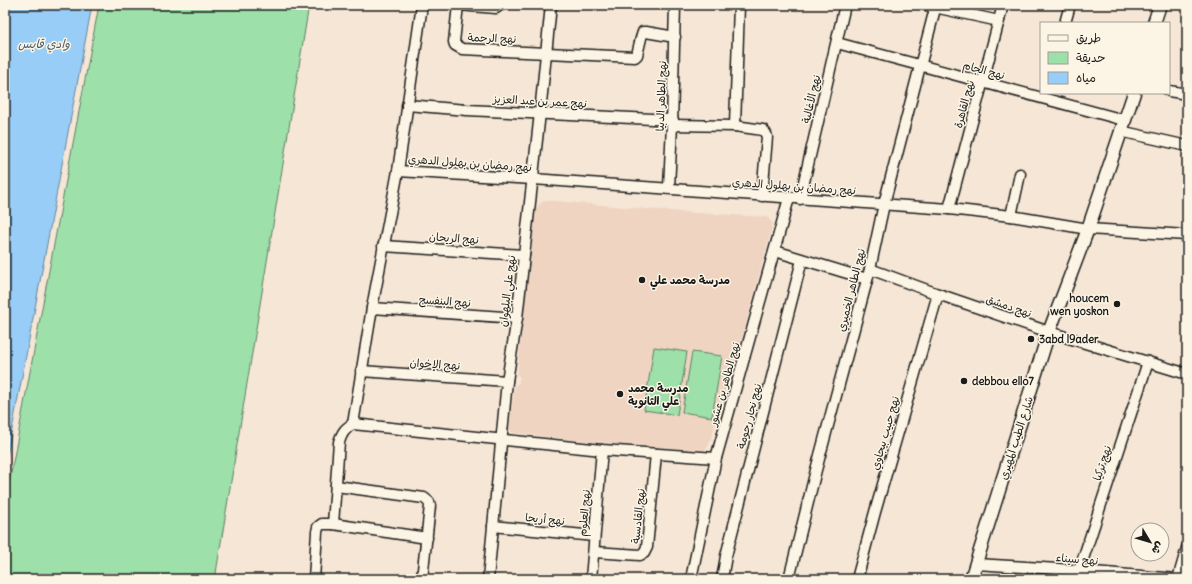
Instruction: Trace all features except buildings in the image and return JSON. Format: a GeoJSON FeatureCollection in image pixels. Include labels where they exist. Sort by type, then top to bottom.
{"type":"FeatureCollection","features":[{"type":"Feature","properties":{"kind":"street"},"geometry":{"type":"LineString","coordinates":[[354,424],[361,371],[398,171],[422,5]]}},
{"type":"Feature","properties":{"kind":"street"},"geometry":{"type":"LineString","coordinates":[[458,5],[496,8],[500,5]]}},
{"type":"Feature","properties":{"kind":"street","name":"نهج الرحمة"},"geometry":{"type":"LineString","coordinates":[[458,5],[454,36],[454,42],[458,48],[546,53]]}},
{"type":"Feature","properties":{"kind":"street","name":"نهج علي البلهوان"},"geometry":{"type":"LineString","coordinates":[[488,579],[507,381],[517,318],[551,5]]}},
{"type":"Feature","properties":{"kind":"street","name":"نهج الطاهر الدبيا"},"geometry":{"type":"LineString","coordinates":[[669,188],[673,123],[675,5]]}},
{"type":"Feature","properties":{"kind":"street"},"geometry":{"type":"LineString","coordinates":[[735,126],[739,5]]}},
{"type":"Feature","properties":{"kind":"street","name":"نهج الأغالبة"},"geometry":{"type":"LineString","coordinates":[[794,199],[837,42],[845,5]]}},
{"type":"Feature","properties":{"kind":"street"},"geometry":{"type":"LineString","coordinates":[[925,5],[936,6],[999,21]]}},
{"type":"Feature","properties":{"kind":"street","name":"نهج القاهرة"},"geometry":{"type":"LineString","coordinates":[[949,209],[1003,5]]}},
{"type":"Feature","properties":{"kind":"street"},"geometry":{"type":"LineString","coordinates":[[1065,22],[1070,5]]}},
{"type":"Feature","properties":{"kind":"street"},"geometry":{"type":"LineString","coordinates":[[1154,22],[1160,5]]}},
{"type":"Feature","properties":{"kind":"street","name":"نهج الطاهر الخميري"},"geometry":{"type":"LineString","coordinates":[[789,579],[816,470],[869,274],[884,204],[936,6]]}},
{"type":"Feature","properties":{"kind":"street"},"geometry":{"type":"LineString","coordinates":[[546,53],[635,57],[637,56],[640,38],[644,32],[675,37]]}},
{"type":"Feature","properties":{"kind":"street","name":"نهج الجام"},"geometry":{"type":"LineString","coordinates":[[837,42],[982,82],[1044,96],[1122,126],[1187,146]]}},
{"type":"Feature","properties":{"kind":"street"},"geometry":{"type":"LineString","coordinates":[[1170,91],[1187,94]]}},
{"type":"Feature","properties":{"kind":"street","name":"شارع الطيب المهيري"},"geometry":{"type":"LineString","coordinates":[[971,579],[1049,332],[1088,230],[1134,94]]}},
{"type":"Feature","properties":{"kind":"street","name":"نهج عمر بن عبد العزيز"},"geometry":{"type":"LineString","coordinates":[[407,105],[735,126],[763,130],[766,134],[762,196]]}},
{"type":"Feature","properties":{"kind":"street","name":"نهج رمضان بن بهلول الدهري"},"geometry":{"type":"LineString","coordinates":[[398,171],[669,188],[794,199],[949,209],[1011,216],[1088,230],[1187,235]]}},
{"type":"Feature","properties":{"kind":"street"},"geometry":{"type":"LineString","coordinates":[[1011,216],[1020,174]]}},
{"type":"Feature","properties":{"kind":"street","name":"نهج الطاهر بن عشور"},"geometry":{"type":"LineString","coordinates":[[692,579],[716,458],[775,251],[794,199]]}},
{"type":"Feature","properties":{"kind":"street","name":"نهج الريحان"},"geometry":{"type":"LineString","coordinates":[[383,246],[524,255]]}},
{"type":"Feature","properties":{"kind":"street","name":"نهج دمشق"},"geometry":{"type":"LineString","coordinates":[[775,251],[802,260],[869,274],[938,294],[1049,332],[1187,374]]}},
{"type":"Feature","properties":{"kind":"street","name":"نهج نجار رحومة"},"geometry":{"type":"LineString","coordinates":[[722,579],[731,534],[802,260]]}},
{"type":"Feature","properties":{"kind":"street","name":"نهج حبيب بيجاوي"},"geometry":{"type":"LineString","coordinates":[[857,579],[938,294]]}},
{"type":"Feature","properties":{"kind":"street","name":"نهج البنفسج"},"geometry":{"type":"LineString","coordinates":[[372,308],[517,318]]}},
{"type":"Feature","properties":{"kind":"street","name":"نهج تركيا"},"geometry":{"type":"LineString","coordinates":[[1080,571],[1148,362]]}},
{"type":"Feature","properties":{"kind":"street","name":"نهج الإخوان"},"geometry":{"type":"LineString","coordinates":[[361,371],[507,381]]}},
{"type":"Feature","properties":{"kind":"street"},"geometry":{"type":"LineString","coordinates":[[333,524],[341,435],[345,430],[354,424],[602,450],[716,458]]}},
{"type":"Feature","properties":{"kind":"street","name":"نهج العلوم"},"geometry":{"type":"LineString","coordinates":[[591,579],[602,450]]}},
{"type":"Feature","properties":{"kind":"street","name":"نهج القادسية"},"geometry":{"type":"LineString","coordinates":[[594,552],[640,555],[646,551],[656,454]]}},
{"type":"Feature","properties":{"kind":"street"},"geometry":{"type":"LineString","coordinates":[[336,486],[424,498],[429,502],[430,506],[422,579]]}},
{"type":"Feature","properties":{"kind":"street"},"geometry":{"type":"LineString","coordinates":[[314,579],[318,527],[322,524],[333,524],[427,538]]}},
{"type":"Feature","properties":{"kind":"street","name":"نهج أريحا"},"geometry":{"type":"LineString","coordinates":[[493,526],[594,536]]}},
{"type":"Feature","properties":{"kind":"street"},"geometry":{"type":"LineString","coordinates":[[1178,579],[1187,548]]}},
{"type":"Feature","properties":{"kind":"street","name":"نهج سيناء"},"geometry":{"type":"LineString","coordinates":[[976,564],[1178,579]]}},
{"type":"Feature","properties":{"kind":"shaded area"},"geometry":{"type":"Polygon","coordinates":[[[544,200],[681,212],[767,217],[773,224],[741,342],[709,445],[705,450],[610,444],[513,433],[509,430],[515,385],[519,383],[520,377],[517,375],[535,209],[544,200]]]}},
{"type":"Feature","properties":{"kind":"green space"},"geometry":{"type":"Polygon","coordinates":[[[99,5],[309,5],[215,579],[5,579],[5,505],[99,5]]]}},
{"type":"Feature","properties":{"kind":"green space"},"geometry":{"type":"Polygon","coordinates":[[[654,347],[687,352],[677,415],[644,410],[654,347]]]}},
{"type":"Feature","properties":{"kind":"green space"},"geometry":{"type":"Polygon","coordinates":[[[692,352],[722,356],[712,417],[682,412],[692,352]]]}},
{"type":"Feature","properties":{"kind":"water","name":"وادي قابس"},"geometry":{"type":"Polygon","coordinates":[[[9,5],[92,5],[5,467],[5,25],[9,5]]]}},
{"type":"Feature","properties":{"kind":"place","name":"مدرسة محمد علي"},"geometry":{"type":"Point","coordinates":[642,280]}},
{"type":"Feature","properties":{"kind":"place","name":"houcem wen yoskon"},"geometry":{"type":"Point","coordinates":[1117,304]}},
{"type":"Feature","properties":{"kind":"place","name":"3abd l9ader"},"geometry":{"type":"Point","coordinates":[1031,339]}},
{"type":"Feature","properties":{"kind":"place","name":"debbou ello7"},"geometry":{"type":"Point","coordinates":[964,381]}},
{"type":"Feature","properties":{"kind":"place","name":"مدرسة محمد علي الثانوية"},"geometry":{"type":"Point","coordinates":[620,394]}}]}
